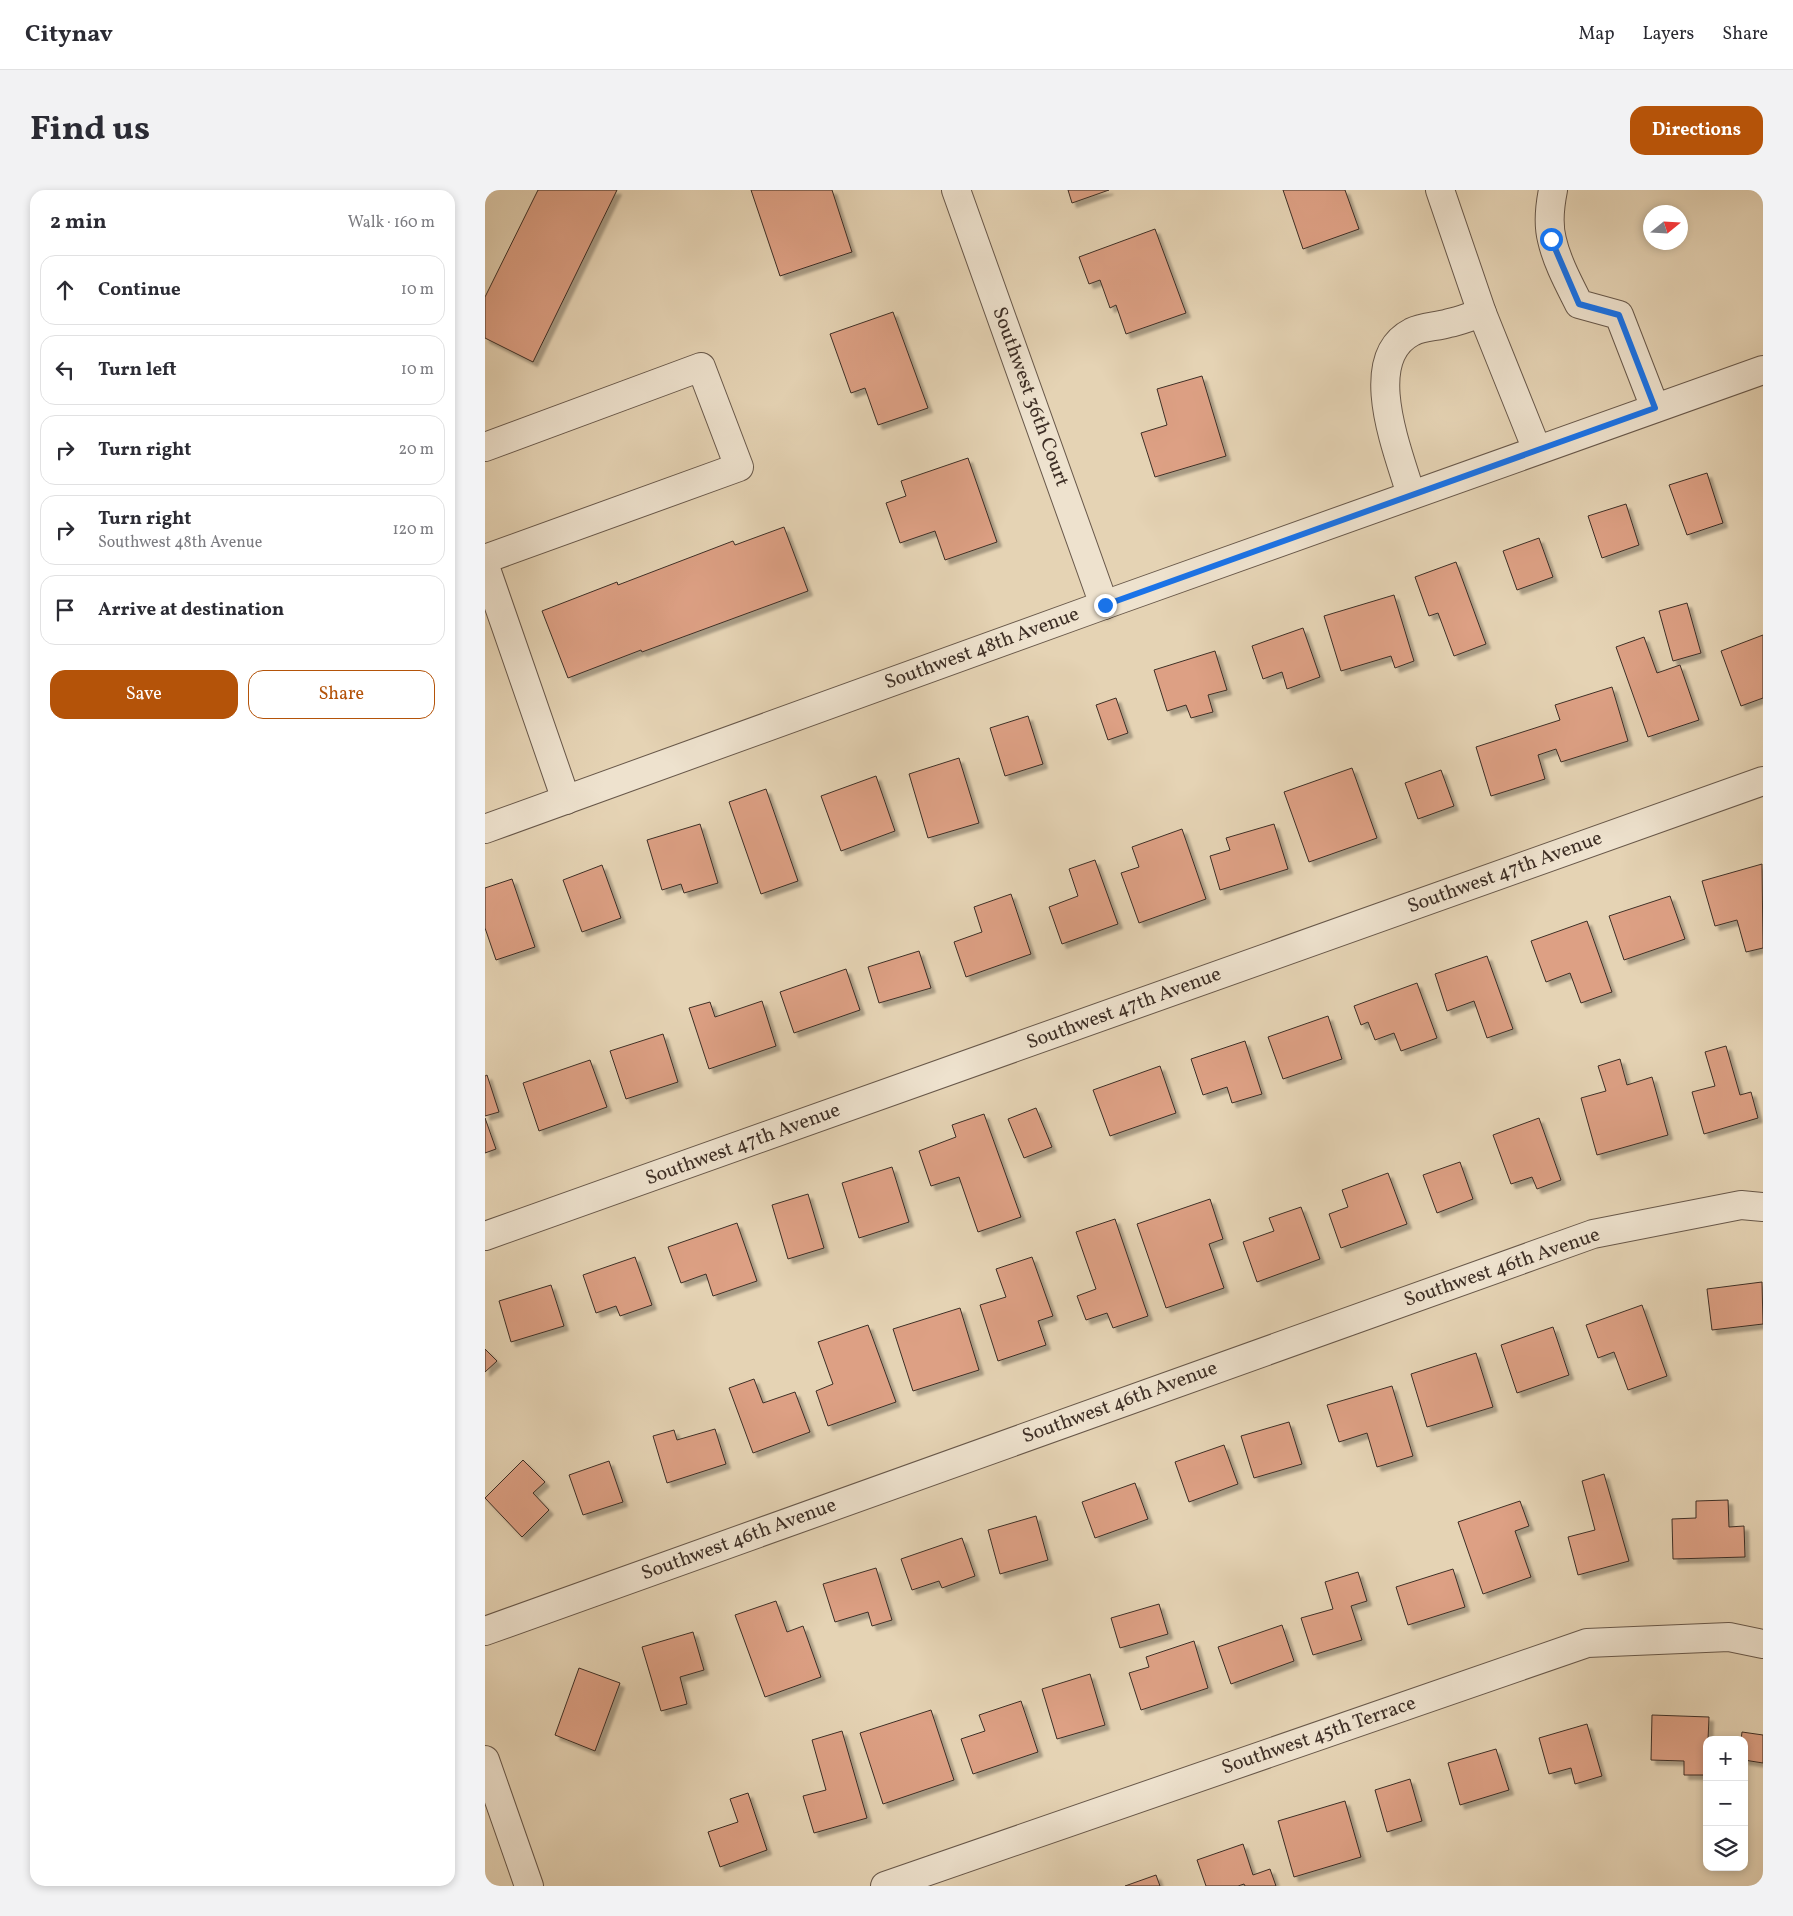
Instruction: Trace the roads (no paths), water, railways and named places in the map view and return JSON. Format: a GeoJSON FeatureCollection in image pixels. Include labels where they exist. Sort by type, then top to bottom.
{"type":"FeatureCollection","features":[{"type":"Feature","properties":{"kind":"street","name":"Southwest 36th Court"},"geometry":{"type":"LineString","coordinates":[[956,190],[1105,605]]}},
{"type":"Feature","properties":{"kind":"street"},"geometry":{"type":"LineString","coordinates":[[1440,190],[1482,313],[1537,450]]}},
{"type":"Feature","properties":{"kind":"street"},"geometry":{"type":"LineString","coordinates":[[1553,190],[1551,239],[1579,304],[1619,315],[1655,408]]}},
{"type":"Feature","properties":{"kind":"street"},"geometry":{"type":"LineString","coordinates":[[1411,495],[1384,397],[1386,367],[1389,357],[1401,338],[1413,331],[1449,324],[1482,313]]}},
{"type":"Feature","properties":{"kind":"street"},"geometry":{"type":"LineString","coordinates":[[485,447],[701,367],[739,467],[485,559]]}},
{"type":"Feature","properties":{"kind":"street","name":"Southwest 48th Avenue"},"geometry":{"type":"LineString","coordinates":[[485,829],[1763,370]]}},
{"type":"Feature","properties":{"kind":"street"},"geometry":{"type":"LineString","coordinates":[[485,566],[566,800]]}},
{"type":"Feature","properties":{"kind":"street","name":"Southwest 47th Avenue"},"geometry":{"type":"LineString","coordinates":[[485,1236],[1763,781]]}},
{"type":"Feature","properties":{"kind":"street","name":"Southwest 46th Avenue"},"geometry":{"type":"LineString","coordinates":[[485,1631],[1593,1234],[1741,1205],[1763,1207]]}},
{"type":"Feature","properties":{"kind":"street","name":"Southwest 45th Terrace"},"geometry":{"type":"LineString","coordinates":[[885,1886],[1587,1643],[1729,1637],[1763,1644]]}},
{"type":"Feature","properties":{"kind":"street"},"geometry":{"type":"LineString","coordinates":[[485,1760],[529,1886]]}}]}
